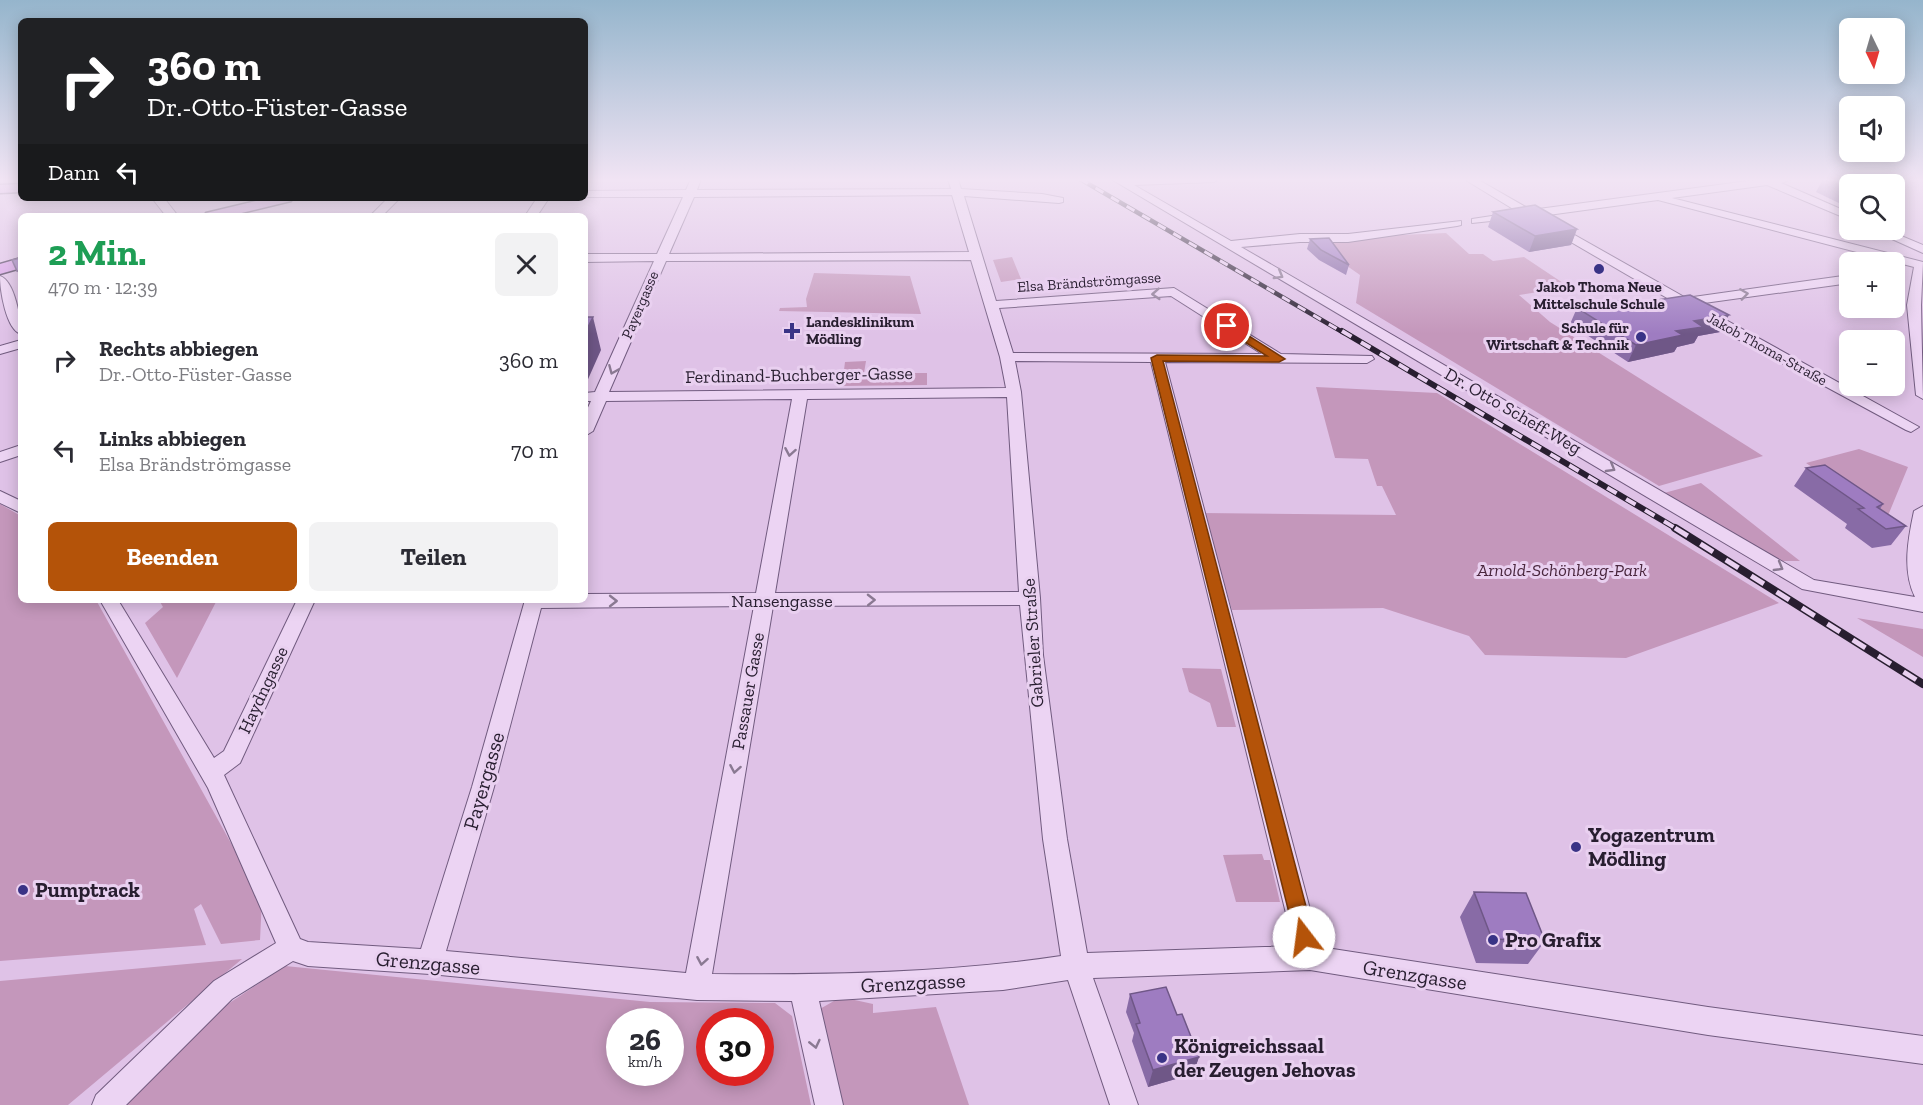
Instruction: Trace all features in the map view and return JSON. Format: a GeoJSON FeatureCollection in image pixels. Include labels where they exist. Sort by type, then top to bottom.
{"type":"FeatureCollection","features":[{"type":"Feature","properties":{"kind":"main road"},"geometry":{"type":"LineString","coordinates":[[0,269],[18,264]]}},
{"type":"Feature","properties":{"kind":"street","name":"Payergasse"},"geometry":{"type":"LineString","coordinates":[[588,418],[593,397],[673,231]]}},
{"type":"Feature","properties":{"kind":"street","name":"Gabrieler Straße"},"geometry":{"type":"LineString","coordinates":[[968,231],[1007,357],[1014,392],[1039,725],[1076,966],[1124,1105]]}},
{"type":"Feature","properties":{"kind":"street","name":"Dr. Otto Scheff-Weg"},"geometry":{"type":"LineString","coordinates":[[1203,231],[1809,585],[1923,605]]}},
{"type":"Feature","properties":{"kind":"street"},"geometry":{"type":"LineString","coordinates":[[1228,245],[1300,238],[1348,238],[1406,231]]}},
{"type":"Feature","properties":{"kind":"street","name":"Jakob Thoma-Straße"},"geometry":{"type":"LineString","coordinates":[[1559,231],[1919,430]]}},
{"type":"Feature","properties":{"kind":"street"},"geometry":{"type":"LineString","coordinates":[[1781,231],[1922,268]]}},
{"type":"Feature","properties":{"kind":"street"},"geometry":{"type":"LineString","coordinates":[[1902,240],[1923,249]]}},
{"type":"Feature","properties":{"kind":"street"},"geometry":{"type":"LineString","coordinates":[[588,258],[976,256]]}},
{"type":"Feature","properties":{"kind":"street"},"geometry":{"type":"LineString","coordinates":[[1905,271],[1922,268]]}},
{"type":"Feature","properties":{"kind":"street"},"geometry":{"type":"LineString","coordinates":[[1922,268],[1914,305],[1923,395]]}},
{"type":"Feature","properties":{"kind":"street"},"geometry":{"type":"LineString","coordinates":[[0,280],[18,323]]}},
{"type":"Feature","properties":{"kind":"street"},"geometry":{"type":"LineString","coordinates":[[1686,302],[1839,281]]}},
{"type":"Feature","properties":{"kind":"street","name":"Elsa Brändströmgasse"},"geometry":{"type":"LineString","coordinates":[[990,305],[1174,292],[1279,359]]}},
{"type":"Feature","properties":{"kind":"street"},"geometry":{"type":"LineString","coordinates":[[0,350],[18,345]]}},
{"type":"Feature","properties":{"kind":"street"},"geometry":{"type":"LineString","coordinates":[[1007,357],[1364,359]]}},
{"type":"Feature","properties":{"kind":"street"},"geometry":{"type":"LineString","coordinates":[[1157,358],[1310,958]]}},
{"type":"Feature","properties":{"kind":"street","name":"Ferdinand-Buchberger-Gasse"},"geometry":{"type":"LineString","coordinates":[[593,397],[1014,392]]}},
{"type":"Feature","properties":{"kind":"street","name":"Passauer Gasse"},"geometry":{"type":"LineString","coordinates":[[697,987],[800,395]]}},
{"type":"Feature","properties":{"kind":"street"},"geometry":{"type":"LineString","coordinates":[[0,457],[18,451]]}},
{"type":"Feature","properties":{"kind":"street"},"geometry":{"type":"LineString","coordinates":[[0,496],[18,506]]}},
{"type":"Feature","properties":{"kind":"street"},"geometry":{"type":"LineString","coordinates":[[1923,511],[1916,541],[1916,572],[1923,594]]}},
{"type":"Feature","properties":{"kind":"street","name":"Nansengasse"},"geometry":{"type":"LineString","coordinates":[[588,600],[1031,598]]}},
{"type":"Feature","properties":{"kind":"street"},"geometry":{"type":"LineString","coordinates":[[106,1105],[223,990],[291,948],[210,771],[111,603]]}},
{"type":"Feature","properties":{"kind":"street","name":"Haydngasse"},"geometry":{"type":"LineString","coordinates":[[210,771],[232,757],[305,603]]}},
{"type":"Feature","properties":{"kind":"street","name":"Payergasse"},"geometry":{"type":"LineString","coordinates":[[430,962],[483,788],[533,603]]}},
{"type":"Feature","properties":{"kind":"street","name":"Grenzgasse"},"geometry":{"type":"LineString","coordinates":[[291,948],[308,954],[430,962],[697,987],[802,987],[1003,977],[1076,966],[1310,958],[1708,1021],[1923,1050]]}},
{"type":"Feature","properties":{"kind":"street"},"geometry":{"type":"LineString","coordinates":[[802,987],[829,1105]]}},
{"type":"Feature","properties":{"kind":"green space"},"geometry":{"type":"Polygon","coordinates":[[[1446,233],[1469,254],[1483,254],[1493,261],[1524,257],[1569,287],[1519,295],[1550,322],[1763,456],[1659,486],[1356,303],[1360,275],[1340,261],[1329,243],[1377,236],[1446,233]]]}},
{"type":"Feature","properties":{"kind":"green space"},"geometry":{"type":"Polygon","coordinates":[[[1012,257],[1021,279],[1001,282],[993,260],[1012,257]]]}},
{"type":"Feature","properties":{"kind":"green space"},"geometry":{"type":"Polygon","coordinates":[[[814,273],[910,276],[921,314],[779,311],[780,308],[807,307],[806,299],[814,273]]]}},
{"type":"Feature","properties":{"kind":"green space"},"geometry":{"type":"Polygon","coordinates":[[[866,361],[864,373],[927,373],[927,385],[842,386],[845,362],[866,361]]]}},
{"type":"Feature","properties":{"kind":"green space","name":"Arnold-Schönberg-Park"},"geometry":{"type":"Polygon","coordinates":[[[1316,387],[1437,393],[1779,603],[1626,658],[1485,655],[1469,636],[1383,608],[1232,610],[1202,513],[1396,515],[1382,486],[1377,486],[1368,459],[1335,458],[1316,387]]]}},
{"type":"Feature","properties":{"kind":"green space"},"geometry":{"type":"Polygon","coordinates":[[[1859,449],[1908,467],[1887,518],[1806,463],[1859,449]]]}},
{"type":"Feature","properties":{"kind":"green space"},"geometry":{"type":"Polygon","coordinates":[[[1701,483],[1800,561],[1774,561],[1664,493],[1701,483]]]}},
{"type":"Feature","properties":{"kind":"green space"},"geometry":{"type":"Polygon","coordinates":[[[0,504],[18,514],[18,603],[98,603],[262,899],[260,940],[221,944],[201,904],[194,909],[206,945],[0,961],[0,504]]]}},
{"type":"Feature","properties":{"kind":"green space"},"geometry":{"type":"Polygon","coordinates":[[[161,603],[215,603],[177,678],[145,623],[163,607],[161,603]]]}},
{"type":"Feature","properties":{"kind":"green space"},"geometry":{"type":"Polygon","coordinates":[[[1857,618],[1923,629],[1923,657],[1857,618]]]}},
{"type":"Feature","properties":{"kind":"green space"},"geometry":{"type":"Polygon","coordinates":[[[1182,668],[1221,669],[1236,727],[1217,727],[1210,703],[1189,692],[1182,668]]]}},
{"type":"Feature","properties":{"kind":"green space"},"geometry":{"type":"Polygon","coordinates":[[[1262,854],[1264,860],[1270,860],[1280,902],[1236,902],[1223,855],[1262,854]]]}},
{"type":"Feature","properties":{"kind":"green space"},"geometry":{"type":"Polygon","coordinates":[[[242,959],[68,1105],[0,1105],[0,981],[242,959]]]}},
{"type":"Feature","properties":{"kind":"green space"},"geometry":{"type":"Polygon","coordinates":[[[285,966],[650,1002],[775,1003],[792,1016],[811,1105],[120,1105],[213,1014],[285,966]]]}},
{"type":"Feature","properties":{"kind":"green space"},"geometry":{"type":"Polygon","coordinates":[[[841,997],[873,1004],[873,1013],[936,1007],[969,1105],[842,1105],[818,1010],[841,997]]]}},
{"type":"Feature","properties":{"kind":"building"},"geometry":{"type":"Polygon","coordinates":[[[1525,231],[1568,231],[1535,236],[1525,231]]]}},
{"type":"Feature","properties":{"kind":"building"},"geometry":{"type":"Polygon","coordinates":[[[1329,238],[1349,265],[1321,250],[1310,239],[1329,238]]]}},
{"type":"Feature","properties":{"kind":"building"},"geometry":{"type":"Polygon","coordinates":[[[18,259],[18,271],[17,271],[12,260],[18,259]]]}},
{"type":"Feature","properties":{"kind":"building"},"geometry":{"type":"Polygon","coordinates":[[[1690,295],[1729,315],[1694,321],[1703,327],[1676,331],[1683,335],[1636,345],[1577,308],[1623,300],[1631,304],[1690,295]]]}},
{"type":"Feature","properties":{"kind":"building"},"geometry":{"type":"Polygon","coordinates":[[[588,317],[593,317],[588,327],[588,317]]]}},
{"type":"Feature","properties":{"kind":"building"},"geometry":{"type":"Polygon","coordinates":[[[1825,465],[1883,504],[1877,507],[1906,526],[1886,529],[1858,509],[1864,508],[1806,468],[1825,465]]]}},
{"type":"Feature","properties":{"kind":"building"},"geometry":{"type":"Polygon","coordinates":[[[1474,892],[1526,893],[1545,941],[1492,939],[1474,892]]]}},
{"type":"Feature","properties":{"kind":"building"},"geometry":{"type":"Polygon","coordinates":[[[1166,987],[1177,1015],[1182,1014],[1199,1057],[1153,1070],[1136,1024],[1140,1023],[1130,994],[1166,987]]]}},
{"type":"Feature","properties":{"kind":"railway"},"geometry":{"type":"LineString","coordinates":[[1168,231],[1344,333]]}},
{"type":"Feature","properties":{"kind":"railway"},"geometry":{"type":"LineString","coordinates":[[1342,331],[1677,529]]}},
{"type":"Feature","properties":{"kind":"railway"},"geometry":{"type":"LineString","coordinates":[[1675,528],[1923,684]]}},
{"type":"Feature","properties":{"kind":"place","name":"Jakob Thoma Neue Mittelschule Schule"},"geometry":{"type":"Point","coordinates":[1599,269]}},
{"type":"Feature","properties":{"kind":"place","name":"Landesklinikum Mödling"},"geometry":{"type":"Point","coordinates":[792,331]}},
{"type":"Feature","properties":{"kind":"place","name":"Schule für Wirtschaft & Technik"},"geometry":{"type":"Point","coordinates":[1641,337]}},
{"type":"Feature","properties":{"kind":"place","name":"Yogazentrum Mödling"},"geometry":{"type":"Point","coordinates":[1576,847]}},
{"type":"Feature","properties":{"kind":"place","name":"Pumptrack"},"geometry":{"type":"Point","coordinates":[23,890]}},
{"type":"Feature","properties":{"kind":"place","name":"Pro Grafix"},"geometry":{"type":"Point","coordinates":[1493,940]}},
{"type":"Feature","properties":{"kind":"place","name":"Königreichssaal der Zeugen Jehovas"},"geometry":{"type":"Point","coordinates":[1162,1058]}},
{"type":"Feature","properties":{"kind":"route"},"geometry":{"type":"LineString","coordinates":[[1227,326],[1279,359],[1157,358],[1304,937]]}}]}
